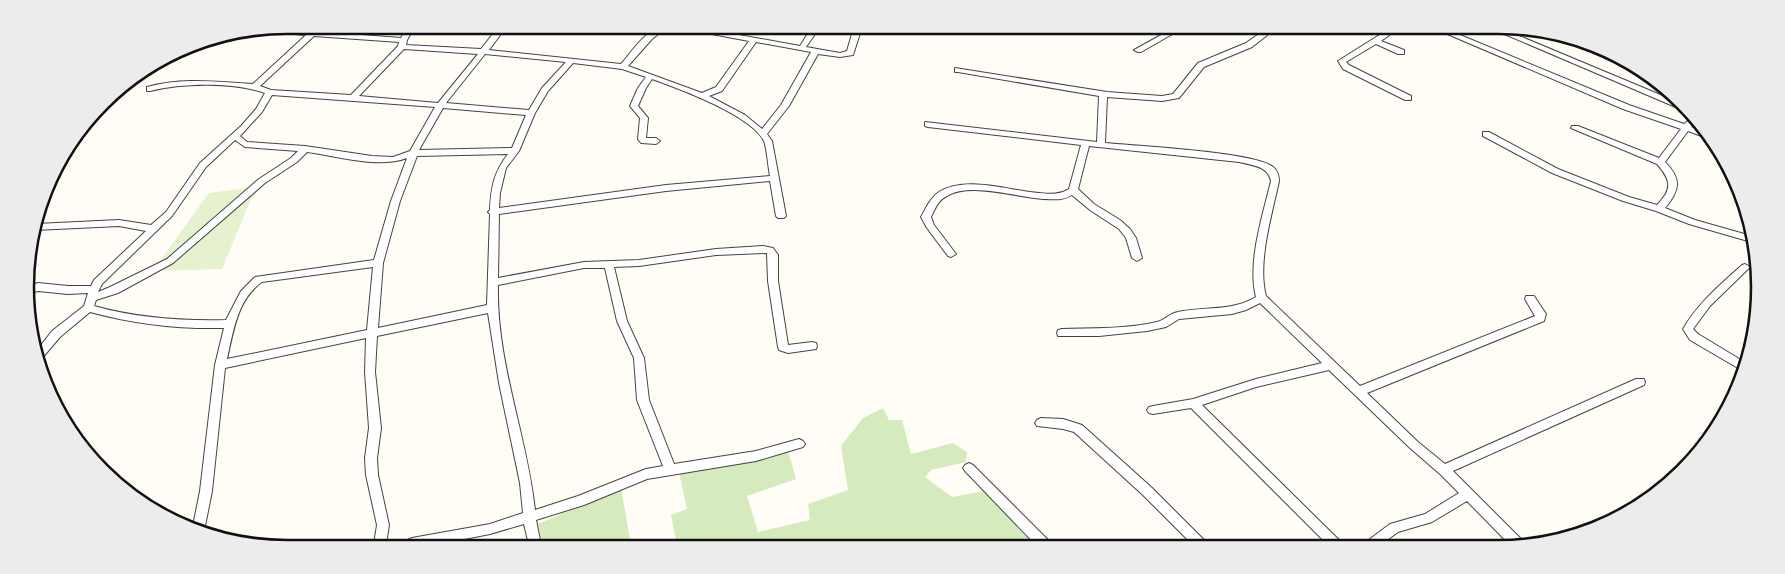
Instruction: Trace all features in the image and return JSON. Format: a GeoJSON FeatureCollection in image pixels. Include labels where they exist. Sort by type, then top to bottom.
{"type":"FeatureCollection","features":[{"type":"Feature","properties":{"kind":"street"},"geometry":{"type":"LineString","coordinates":[[301,34],[623,67],[651,76],[703,96],[752,124],[763,134],[768,141],[781,216]]}},
{"type":"Feature","properties":{"kind":"street"},"geometry":{"type":"LineString","coordinates":[[353,98],[402,43],[407,34]]}},
{"type":"Feature","properties":{"kind":"street"},"geometry":{"type":"LineString","coordinates":[[380,540],[382,525],[370,458],[375,428],[370,372],[378,263],[395,202],[414,153],[441,104],[497,34]]}},
{"type":"Feature","properties":{"kind":"street"},"geometry":{"type":"LineString","coordinates":[[623,67],[653,34]]}},
{"type":"Feature","properties":{"kind":"street"},"geometry":{"type":"LineString","coordinates":[[725,34],[840,55],[850,53],[856,34]]}},
{"type":"Feature","properties":{"kind":"street"},"geometry":{"type":"LineString","coordinates":[[802,48],[811,34]]}},
{"type":"Feature","properties":{"kind":"street"},"geometry":{"type":"LineString","coordinates":[[1138,50],[1168,34]]}},
{"type":"Feature","properties":{"kind":"street"},"geometry":{"type":"LineString","coordinates":[[958,70],[1103,94],[1159,100],[1171,99],[1176,96],[1201,65],[1249,45],[1264,34]]}},
{"type":"Feature","properties":{"kind":"street"},"geometry":{"type":"LineString","coordinates":[[1388,34],[1342,61],[1343,64],[1408,98]]}},
{"type":"Feature","properties":{"kind":"street"},"geometry":{"type":"LineString","coordinates":[[1451,34],[1626,108],[1698,132]]}},
{"type":"Feature","properties":{"kind":"street"},"geometry":{"type":"LineString","coordinates":[[1508,34],[1670,101]]}},
{"type":"Feature","properties":{"kind":"street"},"geometry":{"type":"LineString","coordinates":[[255,87],[311,35]]}},
{"type":"Feature","properties":{"kind":"street"},"geometry":{"type":"LineString","coordinates":[[703,96],[719,88],[754,39]]}},
{"type":"Feature","properties":{"kind":"street"},"geometry":{"type":"LineString","coordinates":[[1375,41],[1400,52]]}},
{"type":"Feature","properties":{"kind":"street"},"geometry":{"type":"LineString","coordinates":[[763,134],[785,106],[816,51]]}},
{"type":"Feature","properties":{"kind":"street"},"geometry":{"type":"LineString","coordinates":[[534,540],[529,516],[526,484],[504,383],[492,308],[493,212],[495,193],[502,168],[515,151],[531,113],[545,90],[570,62]]}},
{"type":"Feature","properties":{"kind":"street"},"geometry":{"type":"LineString","coordinates":[[651,76],[634,106],[644,118],[642,139],[644,141],[656,141]]}},
{"type":"Feature","properties":{"kind":"street"},"geometry":{"type":"LineString","coordinates":[[150,89],[171,83],[204,82],[255,87],[270,92],[441,104],[531,113]]}},
{"type":"Feature","properties":{"kind":"street"},"geometry":{"type":"LineString","coordinates":[[42,352],[56,334],[88,308],[93,293],[108,272],[177,205],[204,165],[259,110],[270,92]]}},
{"type":"Feature","properties":{"kind":"street"},"geometry":{"type":"LineString","coordinates":[[1101,145],[1103,94]]}},
{"type":"Feature","properties":{"kind":"street"},"geometry":{"type":"LineString","coordinates":[[1660,162],[1667,156],[1685,127],[1690,123]]}},
{"type":"Feature","properties":{"kind":"street"},"geometry":{"type":"LineString","coordinates":[[928,124],[1101,145],[1239,159],[1262,164],[1270,169],[1274,174],[1275,181],[1259,262],[1257,291],[1261,298],[1360,391],[1414,445],[1444,470],[1514,540]]}},
{"type":"Feature","properties":{"kind":"street"},"geometry":{"type":"LineString","coordinates":[[1575,128],[1660,162],[1672,176],[1674,184],[1665,204],[1659,209]]}},
{"type":"Feature","properties":{"kind":"street"},"geometry":{"type":"LineString","coordinates":[[1486,134],[1555,171],[1610,194],[1659,209],[1692,222],[1746,237]]}},
{"type":"Feature","properties":{"kind":"street"},"geometry":{"type":"LineString","coordinates":[[235,136],[245,144]]}},
{"type":"Feature","properties":{"kind":"street"},"geometry":{"type":"LineString","coordinates":[[951,254],[930,226],[926,217],[928,208],[936,198],[948,191],[969,186],[1020,194],[1067,196],[1073,190],[1086,142]]}},
{"type":"Feature","properties":{"kind":"street"},"geometry":{"type":"LineString","coordinates":[[218,151],[245,144],[394,160],[414,153],[515,151]]}},
{"type":"Feature","properties":{"kind":"street"},"geometry":{"type":"LineString","coordinates":[[34,288],[93,293],[114,290],[170,261],[262,181],[294,160],[305,150]]}},
{"type":"Feature","properties":{"kind":"street"},"geometry":{"type":"LineString","coordinates":[[493,212],[666,188],[774,178]]}},
{"type":"Feature","properties":{"kind":"street"},"geometry":{"type":"LineString","coordinates":[[1073,190],[1092,207],[1121,225],[1134,242],[1137,258]]}},
{"type":"Feature","properties":{"kind":"street"},"geometry":{"type":"LineString","coordinates":[[41,226],[118,223],[154,229]]}},
{"type":"Feature","properties":{"kind":"street"},"geometry":{"type":"LineString","coordinates":[[492,283],[584,265],[639,263],[716,252],[770,250],[773,255],[773,282],[783,347],[788,349],[812,346]]}},
{"type":"Feature","properties":{"kind":"street"},"geometry":{"type":"LineString","coordinates":[[200,525],[206,491],[220,365],[230,324],[249,285],[259,280],[378,263]]}},
{"type":"Feature","properties":{"kind":"street"},"geometry":{"type":"LineString","coordinates":[[609,265],[622,321],[639,358],[643,400],[670,468]]}},
{"type":"Feature","properties":{"kind":"street"},"geometry":{"type":"LineString","coordinates":[[1739,364],[1694,337],[1688,329],[1711,299],[1746,267]]}},
{"type":"Feature","properties":{"kind":"street"},"geometry":{"type":"LineString","coordinates":[[1062,332],[1116,331],[1157,326],[1168,323],[1176,316],[1240,308],[1251,305],[1261,298]]}},
{"type":"Feature","properties":{"kind":"street"},"geometry":{"type":"LineString","coordinates":[[1360,391],[1540,318],[1541,314],[1530,299]]}},
{"type":"Feature","properties":{"kind":"street"},"geometry":{"type":"LineString","coordinates":[[88,308],[116,317],[154,323],[230,324]]}},
{"type":"Feature","properties":{"kind":"street"},"geometry":{"type":"LineString","coordinates":[[220,365],[492,308]]}},
{"type":"Feature","properties":{"kind":"street"},"geometry":{"type":"LineString","coordinates":[[1153,410],[1193,403],[1256,383],[1331,365]]}},
{"type":"Feature","properties":{"kind":"street"},"geometry":{"type":"LineString","coordinates":[[1444,470],[1640,382]]}},
{"type":"Feature","properties":{"kind":"street"},"geometry":{"type":"LineString","coordinates":[[1193,403],[1331,540]]}},
{"type":"Feature","properties":{"kind":"street"},"geometry":{"type":"LineString","coordinates":[[1041,423],[1063,424],[1078,428],[1134,479],[1196,540]]}},
{"type":"Feature","properties":{"kind":"street"},"geometry":{"type":"LineString","coordinates":[[433,540],[490,529],[580,501],[646,474],[670,468],[756,456],[799,444]]}},
{"type":"Feature","properties":{"kind":"street"},"geometry":{"type":"LineString","coordinates":[[969,468],[1040,540]]}},
{"type":"Feature","properties":{"kind":"street"},"geometry":{"type":"LineString","coordinates":[[1378,540],[1394,528],[1428,518],[1467,494]]}},
{"type":"Feature","properties":{"kind":"green space"},"geometry":{"type":"Polygon","coordinates":[[[256,187],[222,269],[153,271],[209,193],[256,187]]]}},
{"type":"Feature","properties":{"kind":"green space"},"geometry":{"type":"Polygon","coordinates":[[[883,408],[889,420],[902,420],[911,454],[953,443],[967,452],[966,462],[931,470],[925,477],[952,497],[984,491],[1036,540],[676,540],[671,515],[687,509],[679,472],[788,451],[796,479],[747,496],[758,532],[810,520],[808,504],[848,490],[841,446],[863,418],[883,408]]]}},
{"type":"Feature","properties":{"kind":"green space"},"geometry":{"type":"Polygon","coordinates":[[[621,488],[630,540],[542,540],[538,524],[621,488]]]}}]}
